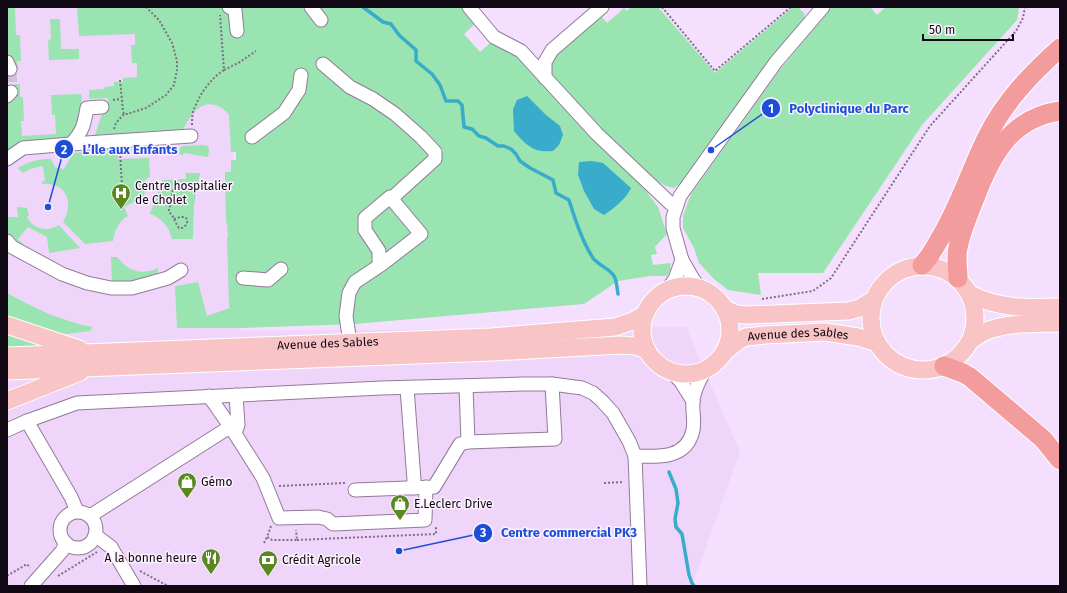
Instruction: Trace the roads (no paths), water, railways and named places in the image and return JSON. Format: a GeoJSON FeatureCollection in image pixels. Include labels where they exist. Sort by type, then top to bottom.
{"type":"FeatureCollection","features":[{"type":"Feature","properties":{"kind":"highway"},"geometry":{"type":"LineString","coordinates":[[922,265],[948,226],[978,155],[999,115],[1028,79],[1060,48]]}},
{"type":"Feature","properties":{"kind":"highway"},"geometry":{"type":"LineString","coordinates":[[958,278],[957,256],[960,240],[985,171],[994,155],[1009,136],[1024,124],[1046,114],[1060,111]]}},
{"type":"Feature","properties":{"kind":"highway"},"geometry":{"type":"LineString","coordinates":[[944,366],[970,377],[1043,439],[1060,460]]}},
{"type":"Feature","properties":{"kind":"main road"},"geometry":{"type":"LineString","coordinates":[[922,265],[935,266],[958,278],[970,294],[975,309],[975,325],[971,340],[964,351],[955,360],[944,366],[929,370],[913,370],[898,365],[886,355],[877,343],[872,329],[870,315],[873,300],[879,289],[887,279],[897,272],[909,267],[922,265]]}},
{"type":"Feature","properties":{"kind":"main road"},"geometry":{"type":"LineString","coordinates":[[684,286],[700,288],[714,296],[724,308],[728,318],[730,330],[728,341],[724,352],[716,362],[705,370],[688,374],[671,371],[657,363],[647,350],[642,332],[645,314],[654,300],[667,290],[684,286]]}},
{"type":"Feature","properties":{"kind":"main road"},"geometry":{"type":"LineString","coordinates":[[970,294],[987,302],[1009,306],[1028,308],[1060,307]]}},
{"type":"Feature","properties":{"kind":"main road","name":"Avenue des Sables"},"geometry":{"type":"LineString","coordinates":[[724,308],[736,314],[746,315],[848,312],[860,308],[873,300]]}},
{"type":"Feature","properties":{"kind":"main road","name":"Avenue des Sables"},"geometry":{"type":"LineString","coordinates":[[7,371],[90,360],[350,342],[491,337],[615,327],[633,321],[645,314]]}},
{"type":"Feature","properties":{"kind":"main road"},"geometry":{"type":"LineString","coordinates":[[971,340],[984,332],[996,328],[1028,324],[1060,324]]}},
{"type":"Feature","properties":{"kind":"main road"},"geometry":{"type":"LineString","coordinates":[[7,325],[90,360]]}},
{"type":"Feature","properties":{"kind":"main road","name":"Avenue des Sables"},"geometry":{"type":"LineString","coordinates":[[724,352],[738,341],[746,337],[765,335],[825,332],[858,337],[877,343]]}},
{"type":"Feature","properties":{"kind":"main road","name":"Avenue des Sables"},"geometry":{"type":"LineString","coordinates":[[7,356],[90,360],[492,352],[621,345],[636,346],[647,350]]}},
{"type":"Feature","properties":{"kind":"main road"},"geometry":{"type":"LineString","coordinates":[[7,401],[90,360]]}},
{"type":"Feature","properties":{"kind":"street"},"geometry":{"type":"LineString","coordinates":[[311,7],[321,20]]}},
{"type":"Feature","properties":{"kind":"street"},"geometry":{"type":"LineString","coordinates":[[469,7],[494,37],[521,51],[597,134],[670,203],[676,206]]}},
{"type":"Feature","properties":{"kind":"street"},"geometry":{"type":"LineString","coordinates":[[546,78],[545,62],[552,50],[602,7]]}},
{"type":"Feature","properties":{"kind":"street"},"geometry":{"type":"LineString","coordinates":[[700,288],[682,260],[673,228],[676,206],[680,196],[776,62],[823,7]]}},
{"type":"Feature","properties":{"kind":"street"},"geometry":{"type":"LineString","coordinates":[[230,9],[238,31]]}},
{"type":"Feature","properties":{"kind":"street"},"geometry":{"type":"LineString","coordinates":[[323,64],[350,87],[373,99],[395,114],[435,152],[434,159],[392,198],[390,196],[365,218],[365,230],[379,251],[379,260],[382,264]]}},
{"type":"Feature","properties":{"kind":"street"},"geometry":{"type":"LineString","coordinates":[[252,137],[284,113],[299,90],[301,75]]}},
{"type":"Feature","properties":{"kind":"street"},"geometry":{"type":"LineString","coordinates":[[71,144],[80,134],[87,108],[102,108]]}},
{"type":"Feature","properties":{"kind":"street"},"geometry":{"type":"LineString","coordinates":[[7,160],[23,148],[191,136]]}},
{"type":"Feature","properties":{"kind":"street"},"geometry":{"type":"LineString","coordinates":[[350,342],[346,316],[348,293],[355,282],[382,264],[421,234],[392,198]]}},
{"type":"Feature","properties":{"kind":"street"},"geometry":{"type":"LineString","coordinates":[[7,241],[12,247],[62,274],[87,283],[102,286],[132,288],[168,278],[181,270]]}},
{"type":"Feature","properties":{"kind":"street"},"geometry":{"type":"LineString","coordinates":[[667,290],[674,279],[682,260]]}},
{"type":"Feature","properties":{"kind":"street"},"geometry":{"type":"LineString","coordinates":[[243,278],[268,280],[281,269]]}},
{"type":"Feature","properties":{"kind":"street"},"geometry":{"type":"LineString","coordinates":[[635,456],[656,457],[675,454],[688,443],[694,429],[693,401],[699,382],[705,370]]}},
{"type":"Feature","properties":{"kind":"street"},"geometry":{"type":"LineString","coordinates":[[671,371],[693,401]]}},
{"type":"Feature","properties":{"kind":"street"},"geometry":{"type":"LineString","coordinates":[[7,430],[77,403],[209,396],[524,384],[552,384],[582,388],[592,393],[602,401],[613,413],[629,441],[635,456],[640,586]]}},
{"type":"Feature","properties":{"kind":"street"},"geometry":{"type":"LineString","coordinates":[[351,487],[434,487],[460,444],[468,442],[555,439],[552,384]]}},
{"type":"Feature","properties":{"kind":"street"},"geometry":{"type":"LineString","coordinates":[[466,386],[468,442]]}},
{"type":"Feature","properties":{"kind":"street"},"geometry":{"type":"LineString","coordinates":[[209,396],[263,478],[278,518],[327,518],[332,524],[425,520],[420,487],[414,480],[407,388]]}},
{"type":"Feature","properties":{"kind":"street"},"geometry":{"type":"LineString","coordinates":[[233,431],[238,426],[236,395]]}},
{"type":"Feature","properties":{"kind":"street"},"geometry":{"type":"LineString","coordinates":[[27,421],[71,497],[77,511]]}},
{"type":"Feature","properties":{"kind":"street"},"geometry":{"type":"LineString","coordinates":[[90,516],[225,430],[233,431]]}},
{"type":"Feature","properties":{"kind":"street"},"geometry":{"type":"LineString","coordinates":[[77,511],[90,516],[96,524],[93,540],[83,547],[77,548],[66,543],[60,532],[62,520],[71,512],[77,511]]}},
{"type":"Feature","properties":{"kind":"street"},"geometry":{"type":"LineString","coordinates":[[95,535],[112,547],[134,586]]}},
{"type":"Feature","properties":{"kind":"street"},"geometry":{"type":"LineString","coordinates":[[34,582],[62,551],[66,543]]}},
{"type":"Feature","properties":{"kind":"water"},"geometry":{"type":"Polygon","coordinates":[[[527,96],[546,115],[560,126],[563,135],[559,145],[553,151],[540,151],[530,147],[514,131],[513,109],[517,100],[527,96]]]}},
{"type":"Feature","properties":{"kind":"water"},"geometry":{"type":"Polygon","coordinates":[[[592,161],[603,163],[631,188],[623,200],[604,215],[594,209],[584,191],[578,175],[579,162],[592,161]]]}},
{"type":"Feature","properties":{"kind":"waterway"},"geometry":{"type":"LineString","coordinates":[[363,7],[383,22],[391,24],[399,35],[416,50],[416,61],[432,74],[440,85],[446,101],[458,101],[462,105],[464,127],[472,129],[479,136],[486,138],[498,146],[504,146],[511,149],[520,161],[553,180],[556,193],[569,200],[582,237],[593,258],[614,276],[618,294]]}},
{"type":"Feature","properties":{"kind":"waterway"},"geometry":{"type":"LineString","coordinates":[[669,472],[676,489],[678,503],[675,519],[676,527],[682,534],[689,575],[694,586]]}},
{"type":"Feature","properties":{"kind":"tunnel"},"geometry":{"type":"LineString","coordinates":[[10,69],[11,92]]}},
{"type":"Feature","properties":{"kind":"place","name":"Polyclinique du Parc"},"geometry":{"type":"Point","coordinates":[711,150]}},
{"type":"Feature","properties":{"kind":"place","name":"L’Ile aux Enfants"},"geometry":{"type":"Point","coordinates":[48,207]}},
{"type":"Feature","properties":{"kind":"place","name":"Centre hospitalier de Cholet"},"geometry":{"type":"Point","coordinates":[121,210]}},
{"type":"Feature","properties":{"kind":"place","name":"Gémo"},"geometry":{"type":"Point","coordinates":[187,499]}},
{"type":"Feature","properties":{"kind":"place","name":"E.Leclerc Drive"},"geometry":{"type":"Point","coordinates":[400,521]}},
{"type":"Feature","properties":{"kind":"place","name":"Centre commercial PK3"},"geometry":{"type":"Point","coordinates":[399,551]}},
{"type":"Feature","properties":{"kind":"place","name":"A la bonne heure"},"geometry":{"type":"Point","coordinates":[211,575]}},
{"type":"Feature","properties":{"kind":"place","name":"Crédit Agricole"},"geometry":{"type":"Point","coordinates":[268,577]}}]}
